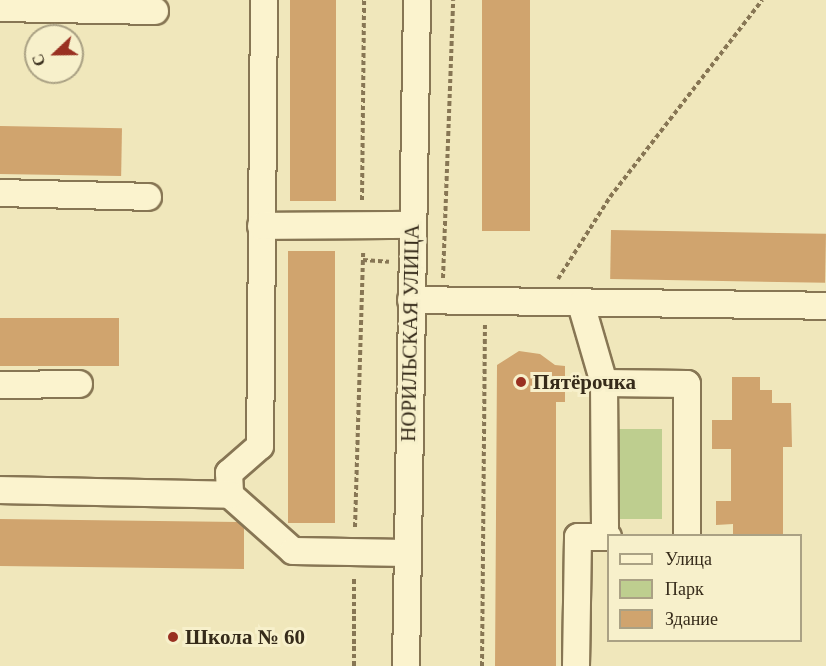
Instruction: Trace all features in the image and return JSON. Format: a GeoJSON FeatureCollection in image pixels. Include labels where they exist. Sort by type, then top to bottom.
{"type":"FeatureCollection","features":[{"type":"Feature","properties":{"kind":"street"},"geometry":{"type":"LineString","coordinates":[[230,495],[229,473],[260,446],[264,0]]}},
{"type":"Feature","properties":{"kind":"street","name":"НОРИЛЬСКАЯ УЛИЦА"},"geometry":{"type":"LineString","coordinates":[[406,666],[417,0]]}},
{"type":"Feature","properties":{"kind":"street"},"geometry":{"type":"LineString","coordinates":[[0,8],[155,11]]}},
{"type":"Feature","properties":{"kind":"street"},"geometry":{"type":"LineString","coordinates":[[0,193],[148,197]]}},
{"type":"Feature","properties":{"kind":"street"},"geometry":{"type":"LineString","coordinates":[[261,226],[412,225]]}},
{"type":"Feature","properties":{"kind":"street"},"geometry":{"type":"LineString","coordinates":[[411,300],[826,306]]}},
{"type":"Feature","properties":{"kind":"street"},"geometry":{"type":"LineString","coordinates":[[569,304],[604,383],[607,537],[579,537],[576,666]]}},
{"type":"Feature","properties":{"kind":"street"},"geometry":{"type":"LineString","coordinates":[[604,383],[687,384],[687,534]]}},
{"type":"Feature","properties":{"kind":"street"},"geometry":{"type":"LineString","coordinates":[[0,385],[79,384]]}},
{"type":"Feature","properties":{"kind":"street"},"geometry":{"type":"LineString","coordinates":[[0,490],[230,495],[293,552],[407,553]]}},
{"type":"Feature","properties":{"kind":"path"},"geometry":{"type":"LineString","coordinates":[[354,666],[364,0]]}},
{"type":"Feature","properties":{"kind":"path"},"geometry":{"type":"LineString","coordinates":[[443,301],[453,0]]}},
{"type":"Feature","properties":{"kind":"path"},"geometry":{"type":"LineString","coordinates":[[569,304],[558,274],[762,0]]}},
{"type":"Feature","properties":{"kind":"path"},"geometry":{"type":"LineString","coordinates":[[482,666],[485,302]]}},
{"type":"Feature","properties":{"kind":"green space"},"geometry":{"type":"Polygon","coordinates":[[[611,429],[662,429],[662,519],[611,519],[611,429]]]}},
{"type":"Feature","properties":{"kind":"building"},"geometry":{"type":"Polygon","coordinates":[[[290,0],[336,0],[336,201],[290,201],[290,0]]]}},
{"type":"Feature","properties":{"kind":"building"},"geometry":{"type":"Polygon","coordinates":[[[482,0],[530,0],[530,231],[482,231],[482,0]]]}},
{"type":"Feature","properties":{"kind":"building"},"geometry":{"type":"Polygon","coordinates":[[[0,126],[122,128],[121,176],[0,174],[0,126]]]}},
{"type":"Feature","properties":{"kind":"building"},"geometry":{"type":"Polygon","coordinates":[[[611,230],[826,234],[825,283],[610,279],[611,230]]]}},
{"type":"Feature","properties":{"kind":"building"},"geometry":{"type":"Polygon","coordinates":[[[288,251],[335,251],[335,523],[288,523],[288,251]]]}},
{"type":"Feature","properties":{"kind":"building"},"geometry":{"type":"Polygon","coordinates":[[[0,318],[119,318],[119,366],[0,366],[0,318]]]}},
{"type":"Feature","properties":{"kind":"building"},"geometry":{"type":"Polygon","coordinates":[[[519,351],[540,354],[555,365],[565,366],[565,402],[556,402],[556,666],[495,666],[497,365],[519,351]]]}},
{"type":"Feature","properties":{"kind":"building"},"geometry":{"type":"Polygon","coordinates":[[[732,377],[760,377],[760,390],[772,390],[772,403],[791,403],[792,447],[783,447],[783,534],[733,534],[733,524],[716,525],[716,501],[731,501],[731,449],[712,449],[712,420],[732,420],[732,377]]]}},
{"type":"Feature","properties":{"kind":"building"},"geometry":{"type":"Polygon","coordinates":[[[0,519],[238,522],[244,528],[244,569],[0,566],[0,519]]]}},
{"type":"Feature","properties":{"kind":"place","name":"Пятёрочка"},"geometry":{"type":"Point","coordinates":[521,382]}},
{"type":"Feature","properties":{"kind":"place","name":"Школа № 60"},"geometry":{"type":"Point","coordinates":[173,637]}}]}
